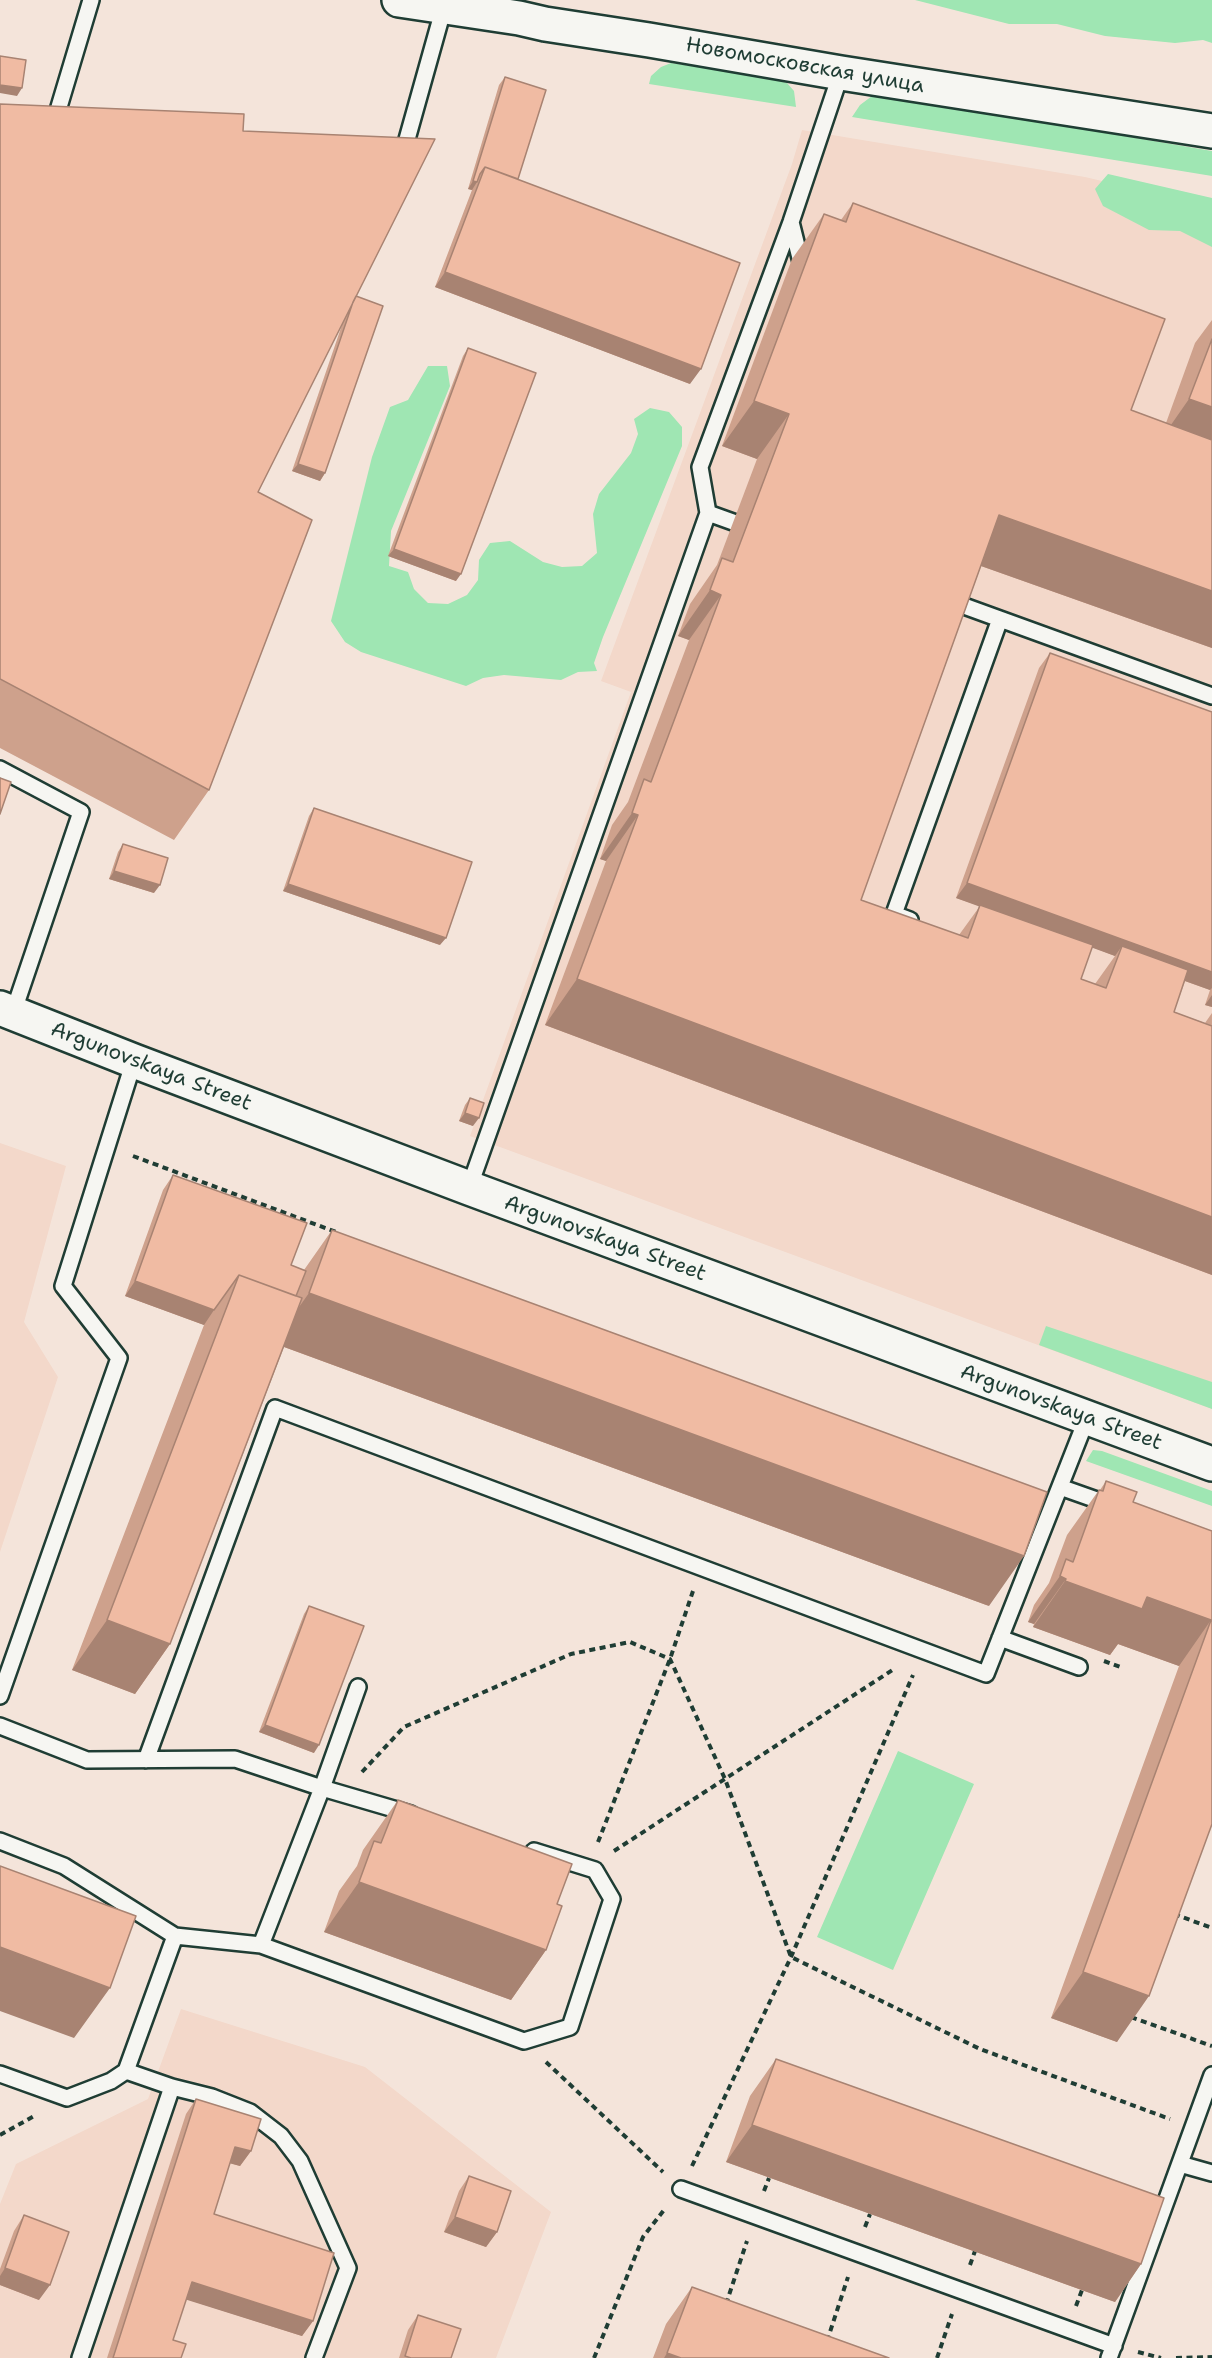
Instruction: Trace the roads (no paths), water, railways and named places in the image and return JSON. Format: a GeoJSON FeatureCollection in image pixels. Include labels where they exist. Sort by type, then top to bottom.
{"type":"FeatureCollection","features":[{"type":"Feature","properties":{"kind":"main road","name":"Новомосковская улица"},"geometry":{"type":"LineString","coordinates":[[399,0],[444,8],[521,9],[545,24],[1212,131]]}},
{"type":"Feature","properties":{"kind":"main road","name":"Argunovskaya Street"},"geometry":{"type":"LineString","coordinates":[[6,1010],[469,1188],[1212,1464]]}},
{"type":"Feature","properties":{"kind":"lane"},"geometry":{"type":"LineString","coordinates":[[64,130],[52,130],[90,0]]}},
{"type":"Feature","properties":{"kind":"lane"},"geometry":{"type":"LineString","coordinates":[[380,148],[404,150],[444,8]]}},
{"type":"Feature","properties":{"kind":"lane"},"geometry":{"type":"LineString","coordinates":[[469,1188],[708,513],[700,467],[791,222],[841,73]]}},
{"type":"Feature","properties":{"kind":"lane"},"geometry":{"type":"LineString","coordinates":[[791,222],[801,262]]}},
{"type":"Feature","properties":{"kind":"lane"},"geometry":{"type":"LineString","coordinates":[[708,513],[733,522]]}},
{"type":"Feature","properties":{"kind":"lane"},"geometry":{"type":"LineString","coordinates":[[953,602],[1212,696]]}},
{"type":"Feature","properties":{"kind":"lane"},"geometry":{"type":"LineString","coordinates":[[927,926],[894,914],[1000,619]]}},
{"type":"Feature","properties":{"kind":"lane"},"geometry":{"type":"LineString","coordinates":[[0,770],[81,812],[6,1010]]}},
{"type":"Feature","properties":{"kind":"lane"},"geometry":{"type":"LineString","coordinates":[[0,1696],[118,1358],[63,1286],[134,1061]]}},
{"type":"Feature","properties":{"kind":"lane"},"geometry":{"type":"LineString","coordinates":[[146,1760],[275,1408],[986,1674],[1088,1418]]}},
{"type":"Feature","properties":{"kind":"lane"},"geometry":{"type":"LineString","coordinates":[[1060,1487],[1125,1511]]}},
{"type":"Feature","properties":{"kind":"lane"},"geometry":{"type":"LineString","coordinates":[[1000,1638],[1079,1666]]}},
{"type":"Feature","properties":{"kind":"lane"},"geometry":{"type":"LineString","coordinates":[[261,1945],[322,1788],[358,1687]]}},
{"type":"Feature","properties":{"kind":"lane"},"geometry":{"type":"LineString","coordinates":[[0,1726],[87,1760],[235,1760],[422,1817]]}},
{"type":"Feature","properties":{"kind":"lane"},"geometry":{"type":"LineString","coordinates":[[0,1841],[64,1866],[175,1936],[261,1945],[524,2041],[570,2027],[612,1899],[595,1870],[521,1847]]}},
{"type":"Feature","properties":{"kind":"lane"},"geometry":{"type":"LineString","coordinates":[[0,2074],[67,2098],[111,2081],[126,2071],[175,1936]]}},
{"type":"Feature","properties":{"kind":"lane"},"geometry":{"type":"LineString","coordinates":[[126,2071],[172,2087],[212,2097],[250,2112],[281,2136],[300,2161],[348,2268],[314,2358]]}},
{"type":"Feature","properties":{"kind":"lane"},"geometry":{"type":"LineString","coordinates":[[681,2189],[856,2253],[1112,2352],[1212,2075]]}},
{"type":"Feature","properties":{"kind":"lane"},"geometry":{"type":"LineString","coordinates":[[80,2358],[172,2087]]}},
{"type":"Feature","properties":{"kind":"lane"},"geometry":{"type":"LineString","coordinates":[[1180,2164],[1212,2173]]}}]}
